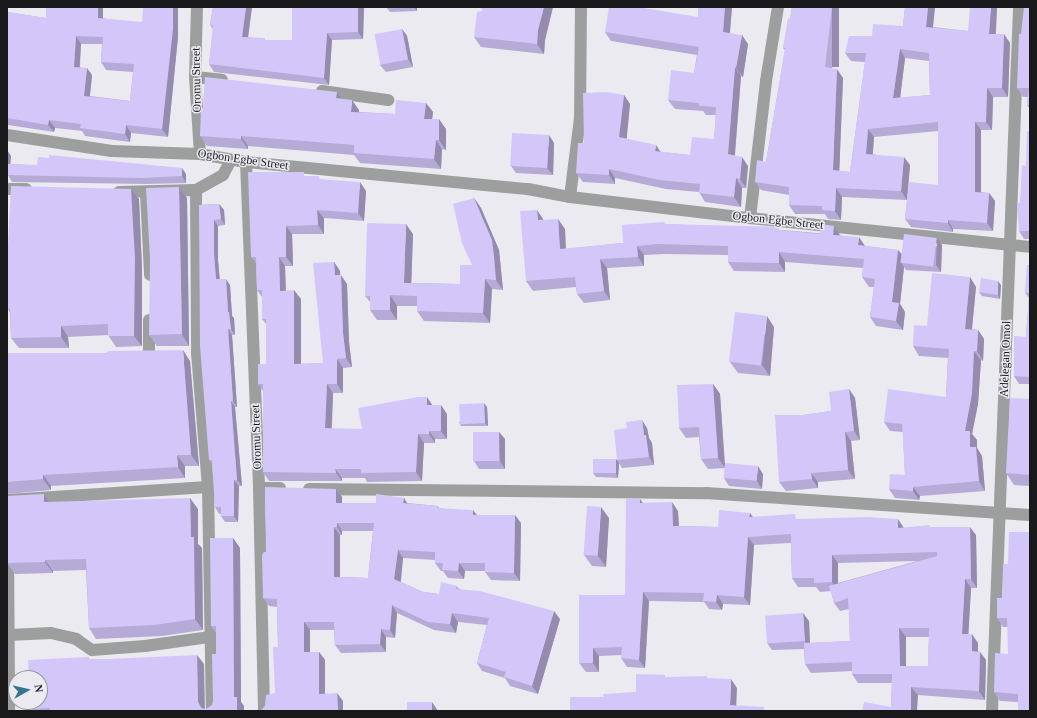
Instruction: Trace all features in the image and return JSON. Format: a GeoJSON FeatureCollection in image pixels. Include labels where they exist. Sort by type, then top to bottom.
{"type":"FeatureCollection","features":[{"type":"Feature","properties":{"kind":"street","name":"Oromu Street"},"geometry":{"type":"LineString","coordinates":[[197,7],[195,77],[200,154]]}},
{"type":"Feature","properties":{"kind":"street"},"geometry":{"type":"LineString","coordinates":[[570,197],[580,118],[581,7]]}},
{"type":"Feature","properties":{"kind":"street"},"geometry":{"type":"LineString","coordinates":[[750,218],[766,82],[778,7]]}},
{"type":"Feature","properties":{"kind":"street","name":"Adelegan Omol"},"geometry":{"type":"LineString","coordinates":[[992,711],[1001,514],[1019,7]]}},
{"type":"Feature","properties":{"kind":"street"},"geometry":{"type":"LineString","coordinates":[[195,77],[233,81]]}},
{"type":"Feature","properties":{"kind":"street"},"geometry":{"type":"LineString","coordinates":[[309,90],[388,100]]}},
{"type":"Feature","properties":{"kind":"street","name":"Ogbon Egbe Street"},"geometry":{"type":"LineString","coordinates":[[7,136],[112,151],[200,154],[246,162],[528,189],[570,197],[750,218],[1030,247]]}},
{"type":"Feature","properties":{"kind":"street"},"geometry":{"type":"LineString","coordinates":[[106,191],[146,192],[196,190],[223,175],[231,160]]}},
{"type":"Feature","properties":{"kind":"street","name":"Oromu Street"},"geometry":{"type":"LineString","coordinates":[[246,162],[259,488],[264,711]]}},
{"type":"Feature","properties":{"kind":"street"},"geometry":{"type":"LineString","coordinates":[[10,204],[9,189],[35,190]]}},
{"type":"Feature","properties":{"kind":"street"},"geometry":{"type":"LineString","coordinates":[[196,190],[197,353],[208,487],[212,711]]}},
{"type":"Feature","properties":{"kind":"street"},"geometry":{"type":"LineString","coordinates":[[146,192],[150,284]]}},
{"type":"Feature","properties":{"kind":"street"},"geometry":{"type":"LineString","coordinates":[[149,353],[150,307]]}},
{"type":"Feature","properties":{"kind":"street"},"geometry":{"type":"LineString","coordinates":[[133,353],[163,353]]}},
{"type":"Feature","properties":{"kind":"street"},"geometry":{"type":"LineString","coordinates":[[183,353],[197,353]]}},
{"type":"Feature","properties":{"kind":"street"},"geometry":{"type":"LineString","coordinates":[[7,500],[208,487]]}},
{"type":"Feature","properties":{"kind":"street"},"geometry":{"type":"LineString","coordinates":[[259,488],[596,490],[706,493],[1030,515]]}},
{"type":"Feature","properties":{"kind":"street"},"geometry":{"type":"LineString","coordinates":[[7,532],[9,711]]}},
{"type":"Feature","properties":{"kind":"street"},"geometry":{"type":"LineString","coordinates":[[9,635],[50,633],[76,639],[92,650],[145,646],[210,637]]}},
{"type":"Feature","properties":{"kind":"building"},"geometry":{"type":"Polygon","coordinates":[[[46,7],[98,7],[98,18],[142,22],[143,7],[173,7],[173,29],[162,129],[126,125],[125,134],[80,128],[81,124],[49,120],[48,125],[7,118],[7,12],[46,18],[46,7]],[[76,36],[74,67],[87,68],[84,96],[130,101],[134,64],[101,62],[103,37],[76,36]]]}},
{"type":"Feature","properties":{"kind":"building"},"geometry":{"type":"Polygon","coordinates":[[[213,7],[246,7],[242,37],[265,38],[265,40],[292,40],[292,7],[358,7],[358,32],[327,33],[324,78],[209,64],[213,26],[210,25],[213,7]]]}},
{"type":"Feature","properties":{"kind":"building"},"geometry":{"type":"Polygon","coordinates":[[[482,7],[544,7],[538,30],[537,44],[474,37],[477,12],[482,11],[482,7]]]}},
{"type":"Feature","properties":{"kind":"building"},"geometry":{"type":"Polygon","coordinates":[[[609,7],[638,7],[698,17],[698,7],[725,7],[723,32],[742,35],[736,68],[735,67],[728,154],[742,157],[740,179],[736,178],[734,197],[699,193],[700,184],[660,180],[609,169],[609,175],[576,173],[578,143],[584,143],[583,93],[606,92],[624,95],[619,137],[656,145],[655,151],[690,155],[692,137],[714,139],[716,107],[699,106],[699,103],[668,100],[671,70],[694,73],[699,47],[605,32],[609,7]]]}},
{"type":"Feature","properties":{"kind":"building"},"geometry":{"type":"Polygon","coordinates":[[[792,7],[832,7],[825,67],[837,69],[833,170],[850,172],[866,53],[845,53],[849,36],[872,36],[873,24],[903,26],[905,7],[928,7],[926,27],[968,31],[970,7],[991,7],[989,34],[1004,34],[1002,88],[987,88],[986,122],[975,122],[975,192],[989,193],[987,223],[948,220],[948,223],[905,219],[909,182],[938,185],[938,122],[868,129],[866,154],[904,157],[901,191],[836,188],[835,211],[822,210],[822,206],[789,205],[789,187],[755,182],[757,160],[766,162],[785,48],[783,48],[788,18],[790,19],[792,7]],[[900,49],[893,98],[930,95],[929,53],[900,49]]]}},
{"type":"Feature","properties":{"kind":"building"},"geometry":{"type":"Polygon","coordinates":[[[1024,7],[1030,7],[1030,105],[1027,105],[1029,88],[1017,88],[1019,34],[1021,34],[1024,7]]]}},
{"type":"Feature","properties":{"kind":"building"},"geometry":{"type":"Polygon","coordinates":[[[402,29],[408,59],[380,65],[375,34],[402,29]]]}},
{"type":"Feature","properties":{"kind":"building"},"geometry":{"type":"Polygon","coordinates":[[[205,77],[337,92],[336,98],[352,100],[351,112],[395,114],[396,100],[426,103],[424,119],[439,119],[439,140],[436,140],[434,159],[354,153],[354,145],[241,136],[241,139],[200,136],[201,108],[203,108],[205,77]]]}},
{"type":"Feature","properties":{"kind":"building"},"geometry":{"type":"Polygon","coordinates":[[[1027,131],[1030,132],[1030,231],[1019,231],[1017,203],[1020,203],[1022,165],[1026,166],[1027,131]]]}},
{"type":"Feature","properties":{"kind":"building"},"geometry":{"type":"Polygon","coordinates":[[[512,133],[549,135],[547,168],[510,166],[512,133]]]}},
{"type":"Feature","properties":{"kind":"building"},"geometry":{"type":"Polygon","coordinates":[[[49,155],[182,168],[182,176],[141,178],[8,175],[8,164],[37,165],[38,157],[49,158],[49,155]]]}},
{"type":"Feature","properties":{"kind":"building"},"geometry":{"type":"Polygon","coordinates":[[[248,172],[304,172],[304,176],[319,176],[319,179],[360,182],[358,213],[317,210],[318,225],[286,226],[286,257],[279,257],[280,291],[294,290],[294,364],[323,363],[313,263],[334,262],[335,275],[341,275],[343,333],[346,358],[337,359],[337,384],[327,384],[325,428],[362,429],[358,408],[418,397],[427,397],[427,405],[441,405],[441,431],[429,431],[429,434],[418,434],[416,472],[361,473],[361,469],[335,469],[336,473],[263,472],[263,384],[258,384],[258,364],[266,364],[266,319],[262,319],[262,290],[257,290],[256,257],[251,257],[248,172]]]}},
{"type":"Feature","properties":{"kind":"building"},"geometry":{"type":"Polygon","coordinates":[[[11,186],[131,189],[135,258],[134,336],[108,336],[108,324],[61,326],[61,337],[11,338],[10,309],[8,309],[7,298],[7,265],[11,186]]]}},
{"type":"Feature","properties":{"kind":"building"},"geometry":{"type":"Polygon","coordinates":[[[179,187],[182,334],[149,335],[150,258],[146,188],[179,187]]]}},
{"type":"Feature","properties":{"kind":"building"},"geometry":{"type":"Polygon","coordinates":[[[474,198],[492,240],[496,280],[485,279],[483,313],[417,311],[417,296],[390,295],[390,310],[370,310],[370,296],[365,296],[367,223],[406,224],[404,283],[460,284],[460,265],[472,265],[462,243],[453,204],[474,198]]]}},
{"type":"Feature","properties":{"kind":"building"},"geometry":{"type":"Polygon","coordinates":[[[219,204],[221,219],[214,220],[214,254],[216,279],[226,279],[228,312],[231,329],[228,329],[233,401],[231,401],[237,480],[234,480],[234,516],[221,516],[221,507],[215,507],[212,460],[209,460],[200,346],[199,205],[219,204]]]}},
{"type":"Feature","properties":{"kind":"building"},"geometry":{"type":"Polygon","coordinates":[[[537,210],[538,220],[558,219],[560,249],[623,243],[622,225],[664,222],[665,224],[779,227],[779,230],[820,234],[821,224],[834,226],[833,235],[859,237],[858,245],[898,250],[892,302],[899,303],[896,321],[870,317],[875,279],[862,277],[864,259],[779,252],[779,263],[728,262],[728,246],[658,244],[637,246],[638,257],[600,259],[604,291],[577,294],[575,277],[526,281],[520,211],[537,210]]]}},
{"type":"Feature","properties":{"kind":"building"},"geometry":{"type":"Polygon","coordinates":[[[904,234],[937,238],[933,267],[900,263],[904,234]]]}},
{"type":"Feature","properties":{"kind":"building"},"geometry":{"type":"Polygon","coordinates":[[[1027,265],[1030,265],[1030,377],[1014,376],[1014,336],[1026,337],[1029,293],[1025,293],[1027,265]]]}},
{"type":"Feature","properties":{"kind":"building"},"geometry":{"type":"Polygon","coordinates":[[[932,273],[970,277],[965,329],[978,330],[977,351],[974,351],[972,394],[965,431],[970,431],[970,447],[976,447],[979,481],[913,487],[913,491],[889,489],[890,474],[905,475],[902,424],[884,422],[888,389],[946,397],[949,349],[913,346],[914,325],[927,326],[932,273]]]}},
{"type":"Feature","properties":{"kind":"building"},"geometry":{"type":"Polygon","coordinates":[[[981,278],[998,281],[998,295],[979,292],[981,278]]]}},
{"type":"Feature","properties":{"kind":"building"},"geometry":{"type":"Polygon","coordinates":[[[735,312],[767,316],[761,366],[729,362],[735,312]]]}},
{"type":"Feature","properties":{"kind":"building"},"geometry":{"type":"Polygon","coordinates":[[[183,350],[191,455],[177,455],[178,467],[43,475],[43,479],[7,482],[7,353],[106,353],[109,351],[183,350]]]}},
{"type":"Feature","properties":{"kind":"building"},"geometry":{"type":"Polygon","coordinates":[[[713,384],[718,458],[701,459],[699,427],[679,428],[677,385],[713,384]]]}},
{"type":"Feature","properties":{"kind":"building"},"geometry":{"type":"Polygon","coordinates":[[[849,389],[854,431],[845,432],[848,470],[811,473],[812,479],[779,482],[775,415],[803,415],[831,411],[829,392],[849,389]]]}},
{"type":"Feature","properties":{"kind":"building"},"geometry":{"type":"Polygon","coordinates":[[[1010,398],[1030,399],[1030,475],[1006,473],[1010,398]]]}},
{"type":"Feature","properties":{"kind":"building"},"geometry":{"type":"Polygon","coordinates":[[[484,403],[485,423],[460,424],[459,404],[484,403]]]}},
{"type":"Feature","properties":{"kind":"building"},"geometry":{"type":"Polygon","coordinates":[[[642,420],[649,457],[617,460],[614,430],[627,428],[626,422],[642,420]]]}},
{"type":"Feature","properties":{"kind":"building"},"geometry":{"type":"Polygon","coordinates":[[[473,432],[499,432],[499,461],[473,461],[473,432]]]}},
{"type":"Feature","properties":{"kind":"building"},"geometry":{"type":"Polygon","coordinates":[[[593,459],[616,459],[616,473],[593,473],[593,459]]]}},
{"type":"Feature","properties":{"kind":"building"},"geometry":{"type":"Polygon","coordinates":[[[725,463],[758,466],[757,481],[724,478],[725,463]]]}},
{"type":"Feature","properties":{"kind":"building"},"geometry":{"type":"Polygon","coordinates":[[[265,487],[336,489],[336,503],[376,503],[376,494],[404,498],[403,503],[438,506],[437,508],[473,510],[473,515],[515,515],[514,573],[485,572],[485,563],[459,563],[458,571],[442,570],[443,563],[435,563],[435,552],[398,550],[394,579],[423,592],[439,594],[441,582],[457,586],[456,589],[480,591],[554,611],[532,686],[504,677],[506,672],[477,663],[489,618],[452,613],[450,624],[428,622],[392,605],[390,630],[381,629],[380,644],[335,645],[334,622],[304,622],[304,652],[319,652],[319,694],[337,693],[338,711],[261,711],[265,706],[266,695],[275,693],[273,647],[278,647],[277,599],[263,598],[262,555],[266,552],[265,487]],[[337,523],[337,527],[334,527],[334,577],[368,578],[374,523],[337,523]]]}},
{"type":"Feature","properties":{"kind":"building"},"geometry":{"type":"Polygon","coordinates":[[[44,494],[44,502],[190,498],[191,537],[194,537],[195,619],[154,625],[89,628],[86,559],[7,563],[7,496],[44,494]]]}},
{"type":"Feature","properties":{"kind":"building"},"geometry":{"type":"Polygon","coordinates":[[[626,499],[640,499],[640,503],[672,502],[673,526],[718,527],[719,510],[750,513],[749,517],[795,514],[796,519],[867,517],[898,519],[898,528],[930,525],[930,527],[970,527],[971,579],[965,579],[962,634],[972,634],[972,651],[980,652],[979,691],[911,687],[911,711],[862,711],[864,702],[891,707],[892,674],[852,674],[852,662],[805,664],[804,643],[850,641],[848,598],[834,603],[829,586],[937,556],[937,552],[832,555],[832,582],[814,583],[814,578],[792,578],[791,534],[748,537],[744,597],[717,595],[716,602],[703,601],[704,593],[643,592],[639,660],[621,658],[622,647],[593,648],[593,663],[579,663],[579,595],[625,595],[626,499]],[[899,628],[900,666],[928,666],[929,628],[899,628]]]}},
{"type":"Feature","properties":{"kind":"building"},"geometry":{"type":"Polygon","coordinates":[[[587,506],[601,507],[598,556],[584,555],[587,506]]]}},
{"type":"Feature","properties":{"kind":"building"},"geometry":{"type":"Polygon","coordinates":[[[1009,532],[1030,532],[1030,711],[1013,711],[1018,710],[1018,694],[994,692],[995,653],[1008,654],[1007,618],[997,618],[997,598],[1002,598],[1003,564],[1008,564],[1009,532]]]}},
{"type":"Feature","properties":{"kind":"building"},"geometry":{"type":"Polygon","coordinates":[[[210,538],[233,538],[234,697],[237,697],[237,711],[50,711],[50,708],[48,708],[48,670],[29,670],[28,660],[88,657],[88,659],[108,659],[197,655],[198,702],[201,708],[206,709],[212,705],[213,701],[212,654],[216,654],[216,626],[211,626],[210,538]]]}},
{"type":"Feature","properties":{"kind":"building"},"geometry":{"type":"Polygon","coordinates":[[[803,613],[805,641],[767,644],[765,616],[803,613]]]}},
{"type":"Feature","properties":{"kind":"building"},"geometry":{"type":"Polygon","coordinates":[[[636,674],[665,675],[665,677],[707,676],[707,678],[731,679],[730,705],[764,707],[764,711],[570,711],[570,697],[604,697],[603,694],[636,692],[636,674]]]}},
{"type":"Feature","properties":{"kind":"building"},"geometry":{"type":"Polygon","coordinates":[[[407,702],[432,702],[432,711],[407,711],[407,702]]]}}]}
